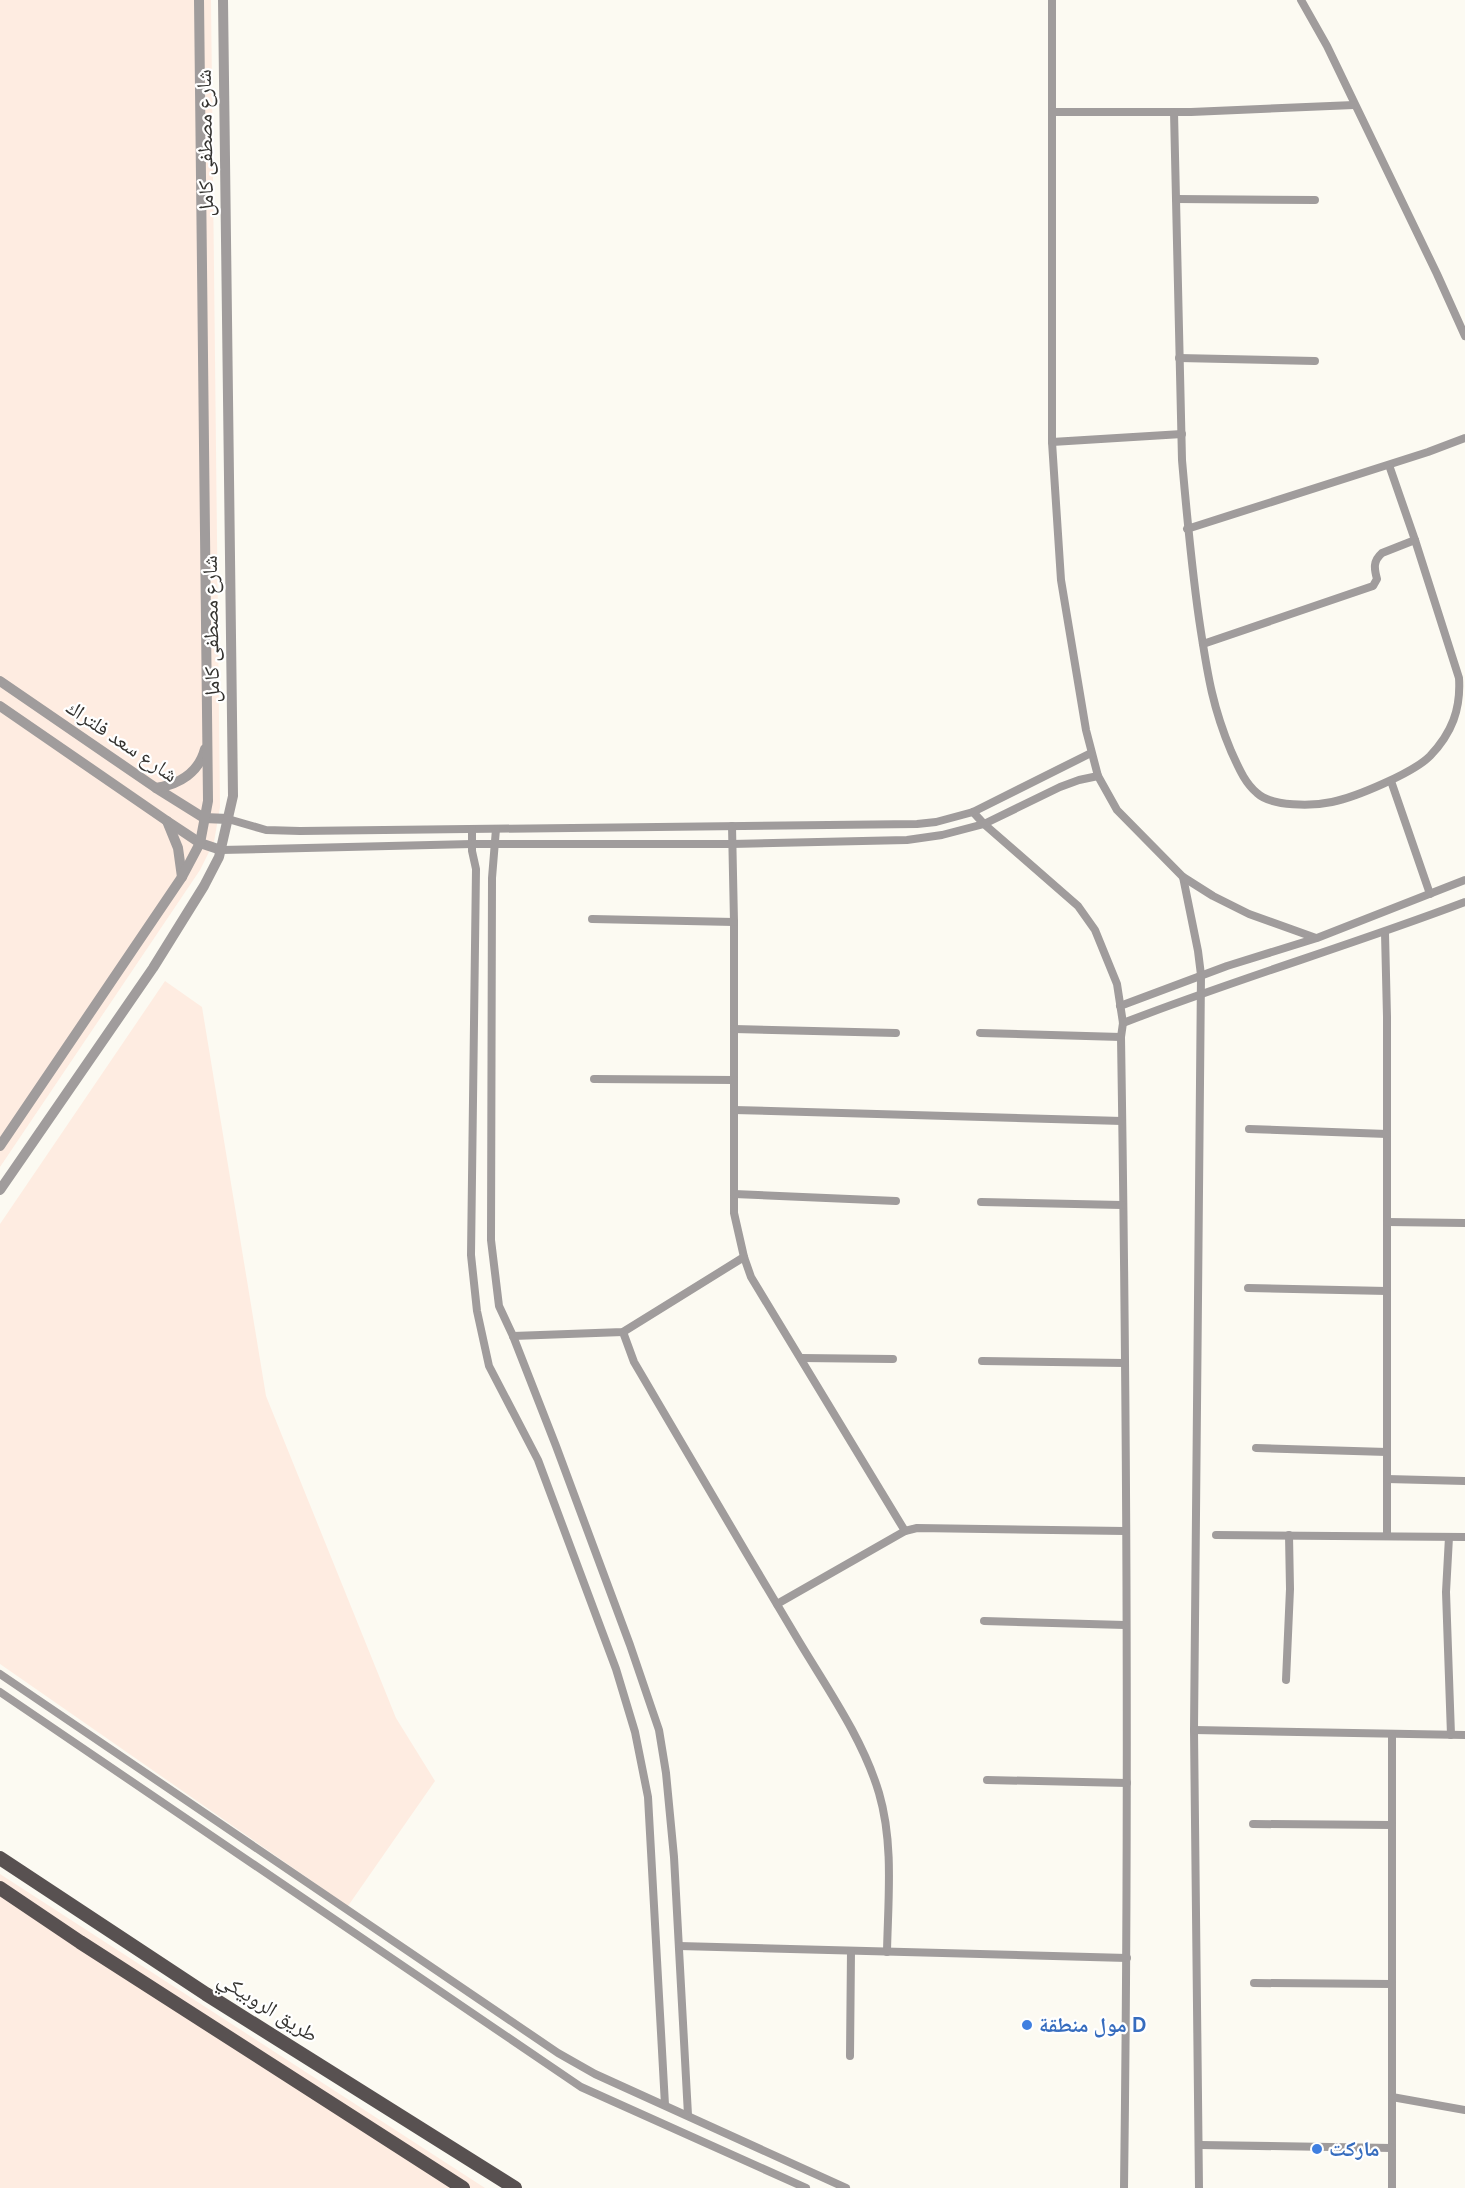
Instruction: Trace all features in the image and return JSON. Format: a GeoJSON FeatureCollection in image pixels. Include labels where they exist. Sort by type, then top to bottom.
{"type":"FeatureCollection","features":[{"type":"Feature","properties":{"kind":"main road","name":"طريق الروبيكي"},"geometry":{"type":"LineString","coordinates":[[0,1858],[206,1994],[515,2188]]}},
{"type":"Feature","properties":{"kind":"main road"},"geometry":{"type":"LineString","coordinates":[[0,1888],[80,1942],[463,2188]]}},
{"type":"Feature","properties":{"kind":"street","name":"شارع مصطفى كامل"},"geometry":{"type":"LineString","coordinates":[[0,1146],[182,878],[200,843],[208,801],[199,0]]}},
{"type":"Feature","properties":{"kind":"street","name":"شارع مصطفى كامل"},"geometry":{"type":"LineString","coordinates":[[0,1190],[153,968],[204,886],[216,865],[221,850],[233,796],[223,0]]}},
{"type":"Feature","properties":{"kind":"street"},"geometry":{"type":"LineString","coordinates":[[1052,0],[1052,442],[1061,580],[1091,753],[1098,776],[1117,810],[1182,877],[1249,914],[1317,938]]}},
{"type":"Feature","properties":{"kind":"street"},"geometry":{"type":"LineString","coordinates":[[1301,0],[1327,46],[1465,336]]}},
{"type":"Feature","properties":{"kind":"street"},"geometry":{"type":"LineString","coordinates":[[1053,112],[1174,112],[1354,105]]}},
{"type":"Feature","properties":{"kind":"street"},"geometry":{"type":"LineString","coordinates":[[1174,112],[1179,358],[1187,529],[1212,702],[1240,771],[1258,794],[1269,801],[1293,804],[1331,802],[1391,781],[1428,758],[1454,721],[1460,693],[1455,663],[1389,465]]}},
{"type":"Feature","properties":{"kind":"street"},"geometry":{"type":"LineString","coordinates":[[1176,199],[1315,200]]}},
{"type":"Feature","properties":{"kind":"street"},"geometry":{"type":"LineString","coordinates":[[1179,358],[1315,361]]}},
{"type":"Feature","properties":{"kind":"street"},"geometry":{"type":"LineString","coordinates":[[1052,442],[1182,434]]}},
{"type":"Feature","properties":{"kind":"street"},"geometry":{"type":"LineString","coordinates":[[1187,529],[1389,465],[1465,438]]}},
{"type":"Feature","properties":{"kind":"street"},"geometry":{"type":"LineString","coordinates":[[1203,644],[1373,586],[1377,579],[1374,568],[1378,557],[1382,553],[1415,540]]}},
{"type":"Feature","properties":{"kind":"street","name":"شارع سعد فلتراك"},"geometry":{"type":"LineString","coordinates":[[0,681],[156,788],[204,818],[228,819]]}},
{"type":"Feature","properties":{"kind":"street","name":"شارع سعد فلتراك"},"geometry":{"type":"LineString","coordinates":[[0,706],[200,843],[221,850]]}},
{"type":"Feature","properties":{"kind":"street"},"geometry":{"type":"LineString","coordinates":[[69,754],[81,736]]}},
{"type":"Feature","properties":{"kind":"street"},"geometry":{"type":"LineString","coordinates":[[156,788],[180,782],[190,774],[201,760],[207,742]]}},
{"type":"Feature","properties":{"kind":"street"},"geometry":{"type":"LineString","coordinates":[[91,769],[104,752]]}},
{"type":"Feature","properties":{"kind":"street"},"geometry":{"type":"LineString","coordinates":[[228,819],[267,830],[300,831],[917,824],[936,822],[973,812],[1091,753]]}},
{"type":"Feature","properties":{"kind":"street"},"geometry":{"type":"LineString","coordinates":[[221,850],[472,844],[496,846],[732,844],[907,840],[942,835],[984,824],[1060,787],[1098,776]]}},
{"type":"Feature","properties":{"kind":"street"},"geometry":{"type":"LineString","coordinates":[[1391,781],[1430,894]]}},
{"type":"Feature","properties":{"kind":"street"},"geometry":{"type":"LineString","coordinates":[[973,812],[1078,906],[1095,930],[1107,957],[1117,984],[1123,1023],[1121,1037],[1127,1783],[1124,2188]]}},
{"type":"Feature","properties":{"kind":"street"},"geometry":{"type":"LineString","coordinates":[[167,821],[178,848],[182,878]]}},
{"type":"Feature","properties":{"kind":"street"},"geometry":{"type":"LineString","coordinates":[[732,826],[734,1213],[744,1257],[752,1277],[905,1531]]}},
{"type":"Feature","properties":{"kind":"street"},"geometry":{"type":"LineString","coordinates":[[472,829],[476,869],[471,1255],[477,1311],[489,1366],[538,1460],[616,1669],[636,1732],[648,1797],[665,2105]]}},
{"type":"Feature","properties":{"kind":"street"},"geometry":{"type":"LineString","coordinates":[[496,829],[492,878],[491,1240],[499,1306],[513,1336],[630,1645],[659,1730],[671,1816],[688,2115]]}},
{"type":"Feature","properties":{"kind":"street"},"geometry":{"type":"LineString","coordinates":[[300,831],[300,848]]}},
{"type":"Feature","properties":{"kind":"street"},"geometry":{"type":"LineString","coordinates":[[1182,877],[1201,975],[1194,1730],[1200,2188]]}},
{"type":"Feature","properties":{"kind":"street"},"geometry":{"type":"LineString","coordinates":[[1120,1006],[1201,975],[1317,938],[1465,880]]}},
{"type":"Feature","properties":{"kind":"street"},"geometry":{"type":"LineString","coordinates":[[1123,1023],[1200,993],[1385,933],[1465,902]]}},
{"type":"Feature","properties":{"kind":"street"},"geometry":{"type":"LineString","coordinates":[[592,920],[734,922]]}},
{"type":"Feature","properties":{"kind":"street"},"geometry":{"type":"LineString","coordinates":[[1385,933],[1387,1536]]}},
{"type":"Feature","properties":{"kind":"street"},"geometry":{"type":"LineString","coordinates":[[734,1029],[896,1033]]}},
{"type":"Feature","properties":{"kind":"street"},"geometry":{"type":"LineString","coordinates":[[980,1033],[1121,1037]]}},
{"type":"Feature","properties":{"kind":"street"},"geometry":{"type":"LineString","coordinates":[[594,1079],[734,1080]]}},
{"type":"Feature","properties":{"kind":"street"},"geometry":{"type":"LineString","coordinates":[[734,1110],[1122,1121]]}},
{"type":"Feature","properties":{"kind":"street"},"geometry":{"type":"LineString","coordinates":[[1249,1129],[1387,1134]]}},
{"type":"Feature","properties":{"kind":"street"},"geometry":{"type":"LineString","coordinates":[[734,1194],[896,1201]]}},
{"type":"Feature","properties":{"kind":"street"},"geometry":{"type":"LineString","coordinates":[[981,1202],[1122,1205]]}},
{"type":"Feature","properties":{"kind":"street"},"geometry":{"type":"LineString","coordinates":[[1387,1222],[1465,1223]]}},
{"type":"Feature","properties":{"kind":"street"},"geometry":{"type":"LineString","coordinates":[[513,1336],[623,1332],[744,1257]]}},
{"type":"Feature","properties":{"kind":"street"},"geometry":{"type":"LineString","coordinates":[[1248,1288],[1387,1292]]}},
{"type":"Feature","properties":{"kind":"street"},"geometry":{"type":"LineString","coordinates":[[623,1332],[634,1362],[858,1742],[870,1768],[879,1795],[888,1852],[887,1952]]}},
{"type":"Feature","properties":{"kind":"street"},"geometry":{"type":"LineString","coordinates":[[801,1358],[893,1359]]}},
{"type":"Feature","properties":{"kind":"street"},"geometry":{"type":"LineString","coordinates":[[982,1361],[1125,1363]]}},
{"type":"Feature","properties":{"kind":"street"},"geometry":{"type":"LineString","coordinates":[[1256,1448],[1387,1452]]}},
{"type":"Feature","properties":{"kind":"street"},"geometry":{"type":"LineString","coordinates":[[1387,1479],[1465,1481]]}},
{"type":"Feature","properties":{"kind":"street"},"geometry":{"type":"LineString","coordinates":[[777,1604],[905,1531],[928,1526],[1125,1531]]}},
{"type":"Feature","properties":{"kind":"street"},"geometry":{"type":"LineString","coordinates":[[1215,1534],[1465,1537]]}},
{"type":"Feature","properties":{"kind":"street"},"geometry":{"type":"LineString","coordinates":[[1286,1680],[1290,1589],[1289,1535]]}},
{"type":"Feature","properties":{"kind":"street"},"geometry":{"type":"LineString","coordinates":[[1449,1537],[1446,1592],[1451,1735]]}},
{"type":"Feature","properties":{"kind":"street"},"geometry":{"type":"LineString","coordinates":[[984,1621],[1125,1625]]}},
{"type":"Feature","properties":{"kind":"street"},"geometry":{"type":"LineString","coordinates":[[0,1674],[558,2053],[595,2074],[846,2188]]}},
{"type":"Feature","properties":{"kind":"street"},"geometry":{"type":"LineString","coordinates":[[0,1692],[581,2087],[806,2188]]}},
{"type":"Feature","properties":{"kind":"street"},"geometry":{"type":"LineString","coordinates":[[1194,1730],[1465,1735]]}},
{"type":"Feature","properties":{"kind":"street"},"geometry":{"type":"LineString","coordinates":[[1392,1734],[1392,2188]]}},
{"type":"Feature","properties":{"kind":"street"},"geometry":{"type":"LineString","coordinates":[[987,1780],[1127,1783]]}},
{"type":"Feature","properties":{"kind":"street"},"geometry":{"type":"LineString","coordinates":[[1253,1824],[1392,1825]]}},
{"type":"Feature","properties":{"kind":"street"},"geometry":{"type":"LineString","coordinates":[[679,1946],[1127,1958]]}},
{"type":"Feature","properties":{"kind":"street"},"geometry":{"type":"LineString","coordinates":[[850,2056],[851,1951]]}},
{"type":"Feature","properties":{"kind":"street"},"geometry":{"type":"LineString","coordinates":[[1254,1983],[1392,1984]]}},
{"type":"Feature","properties":{"kind":"street"},"geometry":{"type":"LineString","coordinates":[[1392,2097],[1465,2110]]}},
{"type":"Feature","properties":{"kind":"street"},"geometry":{"type":"LineString","coordinates":[[1200,2145],[1392,2148]]}},
{"type":"Feature","properties":{"kind":"shaded area"},"geometry":{"type":"Polygon","coordinates":[[[0,0],[211,0],[220,807],[214,842],[200,870],[0,1167],[0,0]]]}},
{"type":"Feature","properties":{"kind":"shaded area"},"geometry":{"type":"Polygon","coordinates":[[[165,981],[202,1007],[266,1396],[396,1718],[435,1781],[348,1906],[0,1664],[0,1224],[165,981]]]}},
{"type":"Feature","properties":{"kind":"shaded area"},"geometry":{"type":"Polygon","coordinates":[[[0,1874],[485,2188],[0,2188],[0,1874]]]}},
{"type":"Feature","properties":{"kind":"place","name":"مول منطقة D"},"geometry":{"type":"Point","coordinates":[1027,2025]}},
{"type":"Feature","properties":{"kind":"place","name":"ماركت"},"geometry":{"type":"Point","coordinates":[1317,2149]}}]}
